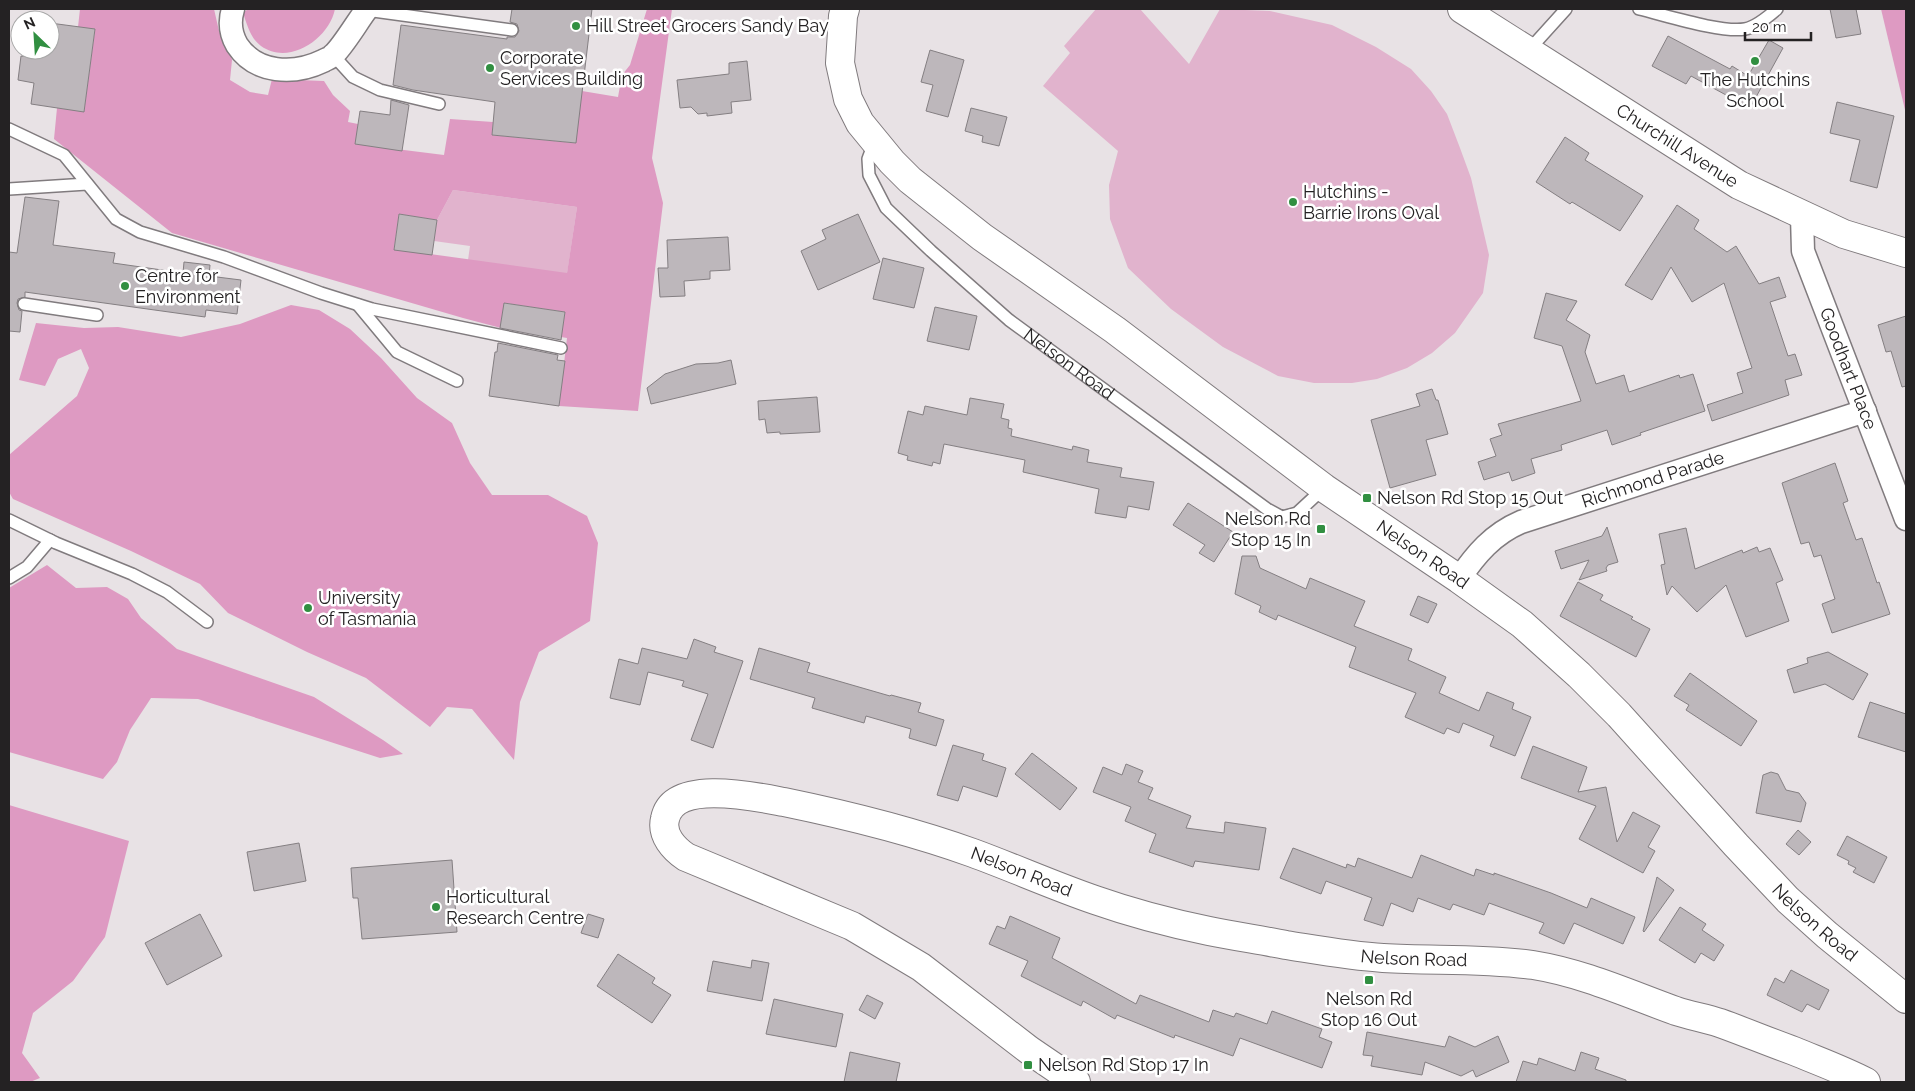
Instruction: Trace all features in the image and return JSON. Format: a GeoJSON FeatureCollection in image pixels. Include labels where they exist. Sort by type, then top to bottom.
{"type":"FeatureCollection","features":[{"type":"Feature","properties":{"kind":"street"},"geometry":{"type":"LineString","coordinates":[[233,9],[230,22],[234,40],[240,49],[254,62],[277,70],[290,70],[317,64],[333,56],[366,10]]}},
{"type":"Feature","properties":{"kind":"street","name":"Nelson Road"},"geometry":{"type":"LineString","coordinates":[[845,9],[840,71],[848,99],[860,123],[910,180],[982,237],[1115,330],[1324,488],[1459,578],[1522,624],[1579,675],[1619,715],[1788,900],[1827,935],[1906,999]]}},
{"type":"Feature","properties":{"kind":"street","name":"Churchill Avenue"},"geometry":{"type":"LineString","coordinates":[[1462,9],[1739,185],[1844,234],[1906,252]]}},
{"type":"Feature","properties":{"kind":"street","name":"Goodhart Place"},"geometry":{"type":"LineString","coordinates":[[1802,216],[1803,250],[1906,519]]}},
{"type":"Feature","properties":{"kind":"street","name":"Richmond Parade"},"geometry":{"type":"LineString","coordinates":[[1459,578],[1492,539],[1504,529],[1521,522],[1865,411]]}},
{"type":"Feature","properties":{"kind":"street","name":"Nelson Road"},"geometry":{"type":"LineString","coordinates":[[1076,1082],[1029,1050],[921,967],[852,926],[686,857],[676,850],[667,837],[664,820],[667,813],[679,801],[690,796],[717,793],[746,795],[809,807],[929,838],[973,853],[1093,900],[1135,914],[1208,931],[1320,951],[1382,958],[1490,960],[1562,970],[1604,983],[1679,1012],[1717,1022],[1831,1066],[1866,1082]]}},
{"type":"Feature","properties":{"kind":"lane"},"geometry":{"type":"LineString","coordinates":[[1528,51],[1566,9]]}},
{"type":"Feature","properties":{"kind":"lane"},"geometry":{"type":"LineString","coordinates":[[1639,9],[1724,28],[1746,29],[1762,21],[1777,9]]}},
{"type":"Feature","properties":{"kind":"lane"},"geometry":{"type":"LineString","coordinates":[[366,10],[512,30]]}},
{"type":"Feature","properties":{"kind":"lane"},"geometry":{"type":"LineString","coordinates":[[333,56],[352,77],[380,90],[439,104]]}},
{"type":"Feature","properties":{"kind":"lane"},"geometry":{"type":"LineString","coordinates":[[9,129],[64,155],[116,218],[140,232],[224,257],[372,309],[561,348]]}},
{"type":"Feature","properties":{"kind":"lane","name":"Nelson Road"},"geometry":{"type":"LineString","coordinates":[[875,141],[868,159],[869,175],[886,208],[1009,320],[1267,509],[1282,517],[1298,513],[1324,488]]}},
{"type":"Feature","properties":{"kind":"lane"},"geometry":{"type":"LineString","coordinates":[[9,189],[87,184]]}},
{"type":"Feature","properties":{"kind":"lane"},"geometry":{"type":"LineString","coordinates":[[24,304],[97,315]]}},
{"type":"Feature","properties":{"kind":"lane"},"geometry":{"type":"LineString","coordinates":[[358,305],[398,352],[456,381]]}},
{"type":"Feature","properties":{"kind":"lane"},"geometry":{"type":"LineString","coordinates":[[9,520],[50,540],[132,574],[167,592],[207,622]]}},
{"type":"Feature","properties":{"kind":"lane"},"geometry":{"type":"LineString","coordinates":[[9,578],[27,566],[50,540]]}},
{"type":"Feature","properties":{"kind":"shaded area"},"geometry":{"type":"Polygon","coordinates":[[[80,9],[214,9],[219,31],[230,50],[232,60],[230,80],[250,92],[268,95],[272,79],[324,81],[333,95],[350,111],[348,122],[358,124],[356,144],[444,155],[450,119],[493,122],[492,135],[575,143],[582,91],[618,97],[622,75],[630,65],[647,9],[672,9],[652,158],[663,203],[638,411],[559,406],[567,338],[561,337],[565,312],[505,303],[501,328],[172,233],[54,139],[57,108],[84,111],[95,30],[78,27],[80,9]],[[453,190],[437,220],[399,214],[394,249],[567,273],[577,207],[453,190]]]}},
{"type":"Feature","properties":{"kind":"shaded area"},"geometry":{"type":"Polygon","coordinates":[[[248,9],[335,9],[325,30],[316,39],[295,51],[284,53],[272,51],[257,43],[249,31],[243,13],[248,9]]]}},
{"type":"Feature","properties":{"kind":"shaded area","name":"Hutchins - Barrie Irons Oval"},"geometry":{"type":"Polygon","coordinates":[[[1096,9],[1140,9],[1189,64],[1220,9],[1270,11],[1332,25],[1376,47],[1411,69],[1431,91],[1447,114],[1471,178],[1489,255],[1483,293],[1455,333],[1432,353],[1407,368],[1377,379],[1352,383],[1314,383],[1278,376],[1223,347],[1171,309],[1128,268],[1110,219],[1109,185],[1118,151],[1043,86],[1070,53],[1064,46],[1096,9]]]}},
{"type":"Feature","properties":{"kind":"shaded area"},"geometry":{"type":"Polygon","coordinates":[[[1881,9],[1906,9],[1906,114],[1881,9]]]}},
{"type":"Feature","properties":{"kind":"shaded area"},"geometry":{"type":"Polygon","coordinates":[[[453,190],[577,207],[567,274],[468,260],[470,246],[434,241],[437,220],[453,190]]]}},
{"type":"Feature","properties":{"kind":"shaded area"},"geometry":{"type":"Polygon","coordinates":[[[291,305],[319,310],[350,329],[381,358],[417,398],[452,423],[470,463],[492,495],[548,495],[587,516],[598,543],[590,621],[539,652],[520,702],[514,760],[472,709],[447,707],[430,727],[366,678],[307,652],[228,613],[200,584],[13,499],[9,492],[9,455],[77,396],[89,368],[81,349],[58,359],[45,386],[19,380],[36,323],[84,328],[118,327],[181,337],[240,324],[291,305]]]}},
{"type":"Feature","properties":{"kind":"shaded area"},"geometry":{"type":"Polygon","coordinates":[[[47,565],[76,588],[107,587],[128,599],[141,618],[177,649],[314,697],[403,754],[380,758],[198,699],[151,698],[130,730],[117,762],[103,779],[9,752],[9,588],[47,565]]]}},
{"type":"Feature","properties":{"kind":"shaded area"},"geometry":{"type":"Polygon","coordinates":[[[9,805],[129,841],[105,937],[73,981],[33,1013],[22,1053],[40,1078],[30,1082],[9,1082],[9,805]]]}},
{"type":"Feature","properties":{"kind":"building","name":"Corporate Services Building"},"geometry":{"type":"Polygon","coordinates":[[[512,9],[592,9],[576,143],[492,135],[495,102],[413,90],[393,85],[401,25],[507,39],[507,37],[515,37],[519,31],[517,24],[510,22],[512,9]]]}},
{"type":"Feature","properties":{"kind":"building"},"geometry":{"type":"Polygon","coordinates":[[[1830,9],[1856,9],[1861,34],[1836,38],[1830,9]]]}},
{"type":"Feature","properties":{"kind":"building"},"geometry":{"type":"Polygon","coordinates":[[[60,24],[95,29],[84,112],[31,104],[34,83],[18,80],[20,60],[60,60],[60,24]]]}},
{"type":"Feature","properties":{"kind":"building"},"geometry":{"type":"Polygon","coordinates":[[[1668,36],[1730,69],[1732,66],[1748,76],[1769,40],[1783,48],[1750,108],[1691,76],[1686,84],[1652,66],[1668,36]]]}},
{"type":"Feature","properties":{"kind":"building"},"geometry":{"type":"Polygon","coordinates":[[[930,50],[964,60],[948,117],[926,111],[933,85],[921,82],[930,50]]]}},
{"type":"Feature","properties":{"kind":"building"},"geometry":{"type":"Polygon","coordinates":[[[747,61],[751,100],[731,102],[732,113],[707,116],[707,113],[698,114],[691,107],[680,108],[677,80],[729,74],[729,63],[747,61]]]}},
{"type":"Feature","properties":{"kind":"building"},"geometry":{"type":"Polygon","coordinates":[[[391,100],[409,105],[402,151],[355,144],[360,111],[390,115],[391,100]]]}},
{"type":"Feature","properties":{"kind":"building"},"geometry":{"type":"Polygon","coordinates":[[[1837,102],[1894,116],[1877,188],[1850,181],[1860,140],[1830,133],[1837,102]]]}},
{"type":"Feature","properties":{"kind":"building"},"geometry":{"type":"Polygon","coordinates":[[[971,108],[1007,117],[999,146],[982,142],[983,136],[965,131],[971,108]]]}},
{"type":"Feature","properties":{"kind":"building"},"geometry":{"type":"Polygon","coordinates":[[[1565,137],[1589,153],[1585,160],[1643,196],[1620,231],[1572,202],[1570,204],[1536,182],[1565,137]]]}},
{"type":"Feature","properties":{"kind":"building","name":"Centre for Environment"},"geometry":{"type":"Polygon","coordinates":[[[25,197],[59,201],[53,245],[115,253],[113,263],[183,273],[184,262],[210,265],[209,276],[241,280],[237,314],[206,310],[205,317],[25,292],[25,297],[18,299],[17,303],[19,310],[22,311],[20,332],[9,331],[9,252],[17,253],[25,197]]]}},
{"type":"Feature","properties":{"kind":"building"},"geometry":{"type":"Polygon","coordinates":[[[1677,205],[1699,220],[1694,229],[1727,252],[1736,246],[1759,284],[1779,277],[1786,297],[1770,302],[1788,356],[1795,354],[1802,375],[1785,380],[1789,395],[1712,421],[1707,405],[1743,393],[1737,373],[1752,368],[1724,283],[1692,302],[1671,267],[1652,300],[1625,285],[1677,205]]]}},
{"type":"Feature","properties":{"kind":"building"},"geometry":{"type":"Polygon","coordinates":[[[399,214],[437,220],[432,255],[394,250],[399,214]]]}},
{"type":"Feature","properties":{"kind":"building"},"geometry":{"type":"Polygon","coordinates":[[[858,214],[880,262],[818,290],[801,251],[826,239],[822,230],[858,214]]]}},
{"type":"Feature","properties":{"kind":"building"},"geometry":{"type":"Polygon","coordinates":[[[728,237],[730,270],[710,271],[710,279],[684,281],[685,296],[660,297],[658,268],[668,268],[667,240],[728,237]]]}},
{"type":"Feature","properties":{"kind":"building"},"geometry":{"type":"Polygon","coordinates":[[[883,258],[924,268],[914,308],[873,299],[883,258]]]}},
{"type":"Feature","properties":{"kind":"building"},"geometry":{"type":"Polygon","coordinates":[[[1546,293],[1577,301],[1566,320],[1590,335],[1585,352],[1596,384],[1624,375],[1629,392],[1679,375],[1680,378],[1693,374],[1705,411],[1640,433],[1641,435],[1612,445],[1607,430],[1561,445],[1562,450],[1531,459],[1535,473],[1512,481],[1509,472],[1484,480],[1478,462],[1496,456],[1490,439],[1502,435],[1498,424],[1581,401],[1562,346],[1534,338],[1546,293]]]}},
{"type":"Feature","properties":{"kind":"building"},"geometry":{"type":"Polygon","coordinates":[[[504,303],[565,312],[561,340],[500,328],[504,303]]]}},
{"type":"Feature","properties":{"kind":"building"},"geometry":{"type":"Polygon","coordinates":[[[935,307],[977,316],[969,350],[927,341],[935,307]]]}},
{"type":"Feature","properties":{"kind":"building"},"geometry":{"type":"Polygon","coordinates":[[[1906,316],[1906,386],[1902,387],[1891,351],[1886,352],[1878,325],[1906,316]]]}},
{"type":"Feature","properties":{"kind":"building"},"geometry":{"type":"Polygon","coordinates":[[[498,343],[558,355],[557,360],[565,361],[559,406],[489,396],[498,343]]]}},
{"type":"Feature","properties":{"kind":"building"},"geometry":{"type":"Polygon","coordinates":[[[731,360],[736,384],[651,404],[647,388],[665,374],[696,364],[718,363],[731,360]]]}},
{"type":"Feature","properties":{"kind":"building"},"geometry":{"type":"Polygon","coordinates":[[[1432,389],[1436,400],[1438,400],[1448,434],[1426,440],[1436,475],[1390,488],[1371,420],[1420,406],[1416,394],[1432,389]]]}},
{"type":"Feature","properties":{"kind":"building"},"geometry":{"type":"Polygon","coordinates":[[[817,397],[820,432],[767,433],[765,419],[759,420],[758,401],[817,397]]]}},
{"type":"Feature","properties":{"kind":"building"},"geometry":{"type":"Polygon","coordinates":[[[970,398],[1004,404],[1001,418],[1009,420],[1008,428],[1012,429],[1011,436],[1072,450],[1073,446],[1089,450],[1087,462],[1122,468],[1120,477],[1154,482],[1149,510],[1128,506],[1126,518],[1095,513],[1099,489],[1023,472],[1025,460],[944,444],[940,464],[933,462],[932,466],[907,460],[908,456],[898,453],[908,411],[923,415],[925,406],[967,415],[970,398]]]}},
{"type":"Feature","properties":{"kind":"building"},"geometry":{"type":"Polygon","coordinates":[[[1835,463],[1848,501],[1843,503],[1856,540],[1862,538],[1890,614],[1832,633],[1822,604],[1835,599],[1821,555],[1814,557],[1809,542],[1801,544],[1782,483],[1835,463]]]}},
{"type":"Feature","properties":{"kind":"building"},"geometry":{"type":"Polygon","coordinates":[[[1188,503],[1233,532],[1214,562],[1199,553],[1205,545],[1173,525],[1188,503]]]}},
{"type":"Feature","properties":{"kind":"building"},"geometry":{"type":"Polygon","coordinates":[[[1607,527],[1618,562],[1608,565],[1607,571],[1579,580],[1589,560],[1561,569],[1555,551],[1602,536],[1607,527]]]}},
{"type":"Feature","properties":{"kind":"building"},"geometry":{"type":"Polygon","coordinates":[[[1686,528],[1695,569],[1742,550],[1743,553],[1757,547],[1759,552],[1770,548],[1783,580],[1776,583],[1789,621],[1746,637],[1726,585],[1697,612],[1672,586],[1667,595],[1661,565],[1665,564],[1659,534],[1686,528]]]}},
{"type":"Feature","properties":{"kind":"building"},"geometry":{"type":"Polygon","coordinates":[[[1242,556],[1256,556],[1260,568],[1306,589],[1310,578],[1365,601],[1354,626],[1412,649],[1408,660],[1446,677],[1439,693],[1479,711],[1487,692],[1514,703],[1512,709],[1531,717],[1515,756],[1490,746],[1494,736],[1463,723],[1459,733],[1447,728],[1444,734],[1405,717],[1416,693],[1349,667],[1356,647],[1278,615],[1276,620],[1259,612],[1261,606],[1235,594],[1242,556]]]}},
{"type":"Feature","properties":{"kind":"building"},"geometry":{"type":"Polygon","coordinates":[[[1578,582],[1603,595],[1600,600],[1633,617],[1631,619],[1650,629],[1636,657],[1560,616],[1578,582]]]}},
{"type":"Feature","properties":{"kind":"building"},"geometry":{"type":"Polygon","coordinates":[[[1418,596],[1437,604],[1428,623],[1410,615],[1418,596]]]}},
{"type":"Feature","properties":{"kind":"building"},"geometry":{"type":"Polygon","coordinates":[[[694,639],[716,647],[714,652],[743,661],[713,748],[691,740],[708,694],[682,686],[684,681],[648,672],[640,705],[610,698],[619,659],[638,664],[642,648],[687,659],[694,639]]]}},
{"type":"Feature","properties":{"kind":"building"},"geometry":{"type":"Polygon","coordinates":[[[759,648],[810,663],[807,672],[921,703],[918,712],[944,720],[936,746],[909,738],[911,729],[866,716],[864,723],[812,708],[815,698],[750,679],[759,648]]]}},
{"type":"Feature","properties":{"kind":"building"},"geometry":{"type":"Polygon","coordinates":[[[1828,652],[1868,674],[1853,700],[1825,684],[1794,693],[1787,670],[1808,663],[1807,658],[1828,652]]]}},
{"type":"Feature","properties":{"kind":"building"},"geometry":{"type":"Polygon","coordinates":[[[1690,673],[1757,721],[1741,746],[1686,710],[1689,705],[1674,696],[1690,673]]]}},
{"type":"Feature","properties":{"kind":"building"},"geometry":{"type":"Polygon","coordinates":[[[1870,702],[1906,714],[1906,752],[1858,737],[1870,702]]]}},
{"type":"Feature","properties":{"kind":"building"},"geometry":{"type":"Polygon","coordinates":[[[953,745],[984,754],[982,760],[1006,768],[997,797],[963,786],[958,801],[937,795],[953,745]]]}},
{"type":"Feature","properties":{"kind":"building"},"geometry":{"type":"Polygon","coordinates":[[[1533,746],[1587,767],[1578,792],[1606,787],[1617,842],[1633,812],[1660,826],[1648,847],[1655,851],[1643,873],[1579,839],[1596,806],[1521,778],[1533,746]]]}},
{"type":"Feature","properties":{"kind":"building"},"geometry":{"type":"Polygon","coordinates":[[[1032,753],[1077,788],[1060,810],[1015,774],[1032,753]]]}},
{"type":"Feature","properties":{"kind":"building"},"geometry":{"type":"Polygon","coordinates":[[[1126,764],[1143,771],[1138,782],[1153,788],[1148,799],[1191,816],[1186,828],[1224,833],[1225,822],[1266,828],[1259,870],[1195,861],[1193,867],[1149,852],[1156,834],[1125,821],[1131,807],[1093,792],[1103,767],[1122,775],[1126,764]]]}},
{"type":"Feature","properties":{"kind":"building"},"geometry":{"type":"Polygon","coordinates":[[[1771,772],[1778,774],[1786,790],[1799,793],[1806,803],[1801,822],[1756,813],[1763,775],[1771,772]]]}},
{"type":"Feature","properties":{"kind":"building"},"geometry":{"type":"Polygon","coordinates":[[[1798,830],[1811,842],[1799,855],[1786,844],[1798,830]]]}},
{"type":"Feature","properties":{"kind":"building"},"geometry":{"type":"Polygon","coordinates":[[[1847,836],[1887,857],[1874,883],[1853,872],[1856,868],[1848,864],[1849,861],[1837,855],[1847,836]]]}},
{"type":"Feature","properties":{"kind":"building"},"geometry":{"type":"Polygon","coordinates":[[[299,843],[306,881],[254,891],[247,852],[299,843]]]}},
{"type":"Feature","properties":{"kind":"building"},"geometry":{"type":"Polygon","coordinates":[[[1293,848],[1346,868],[1347,864],[1355,867],[1358,858],[1412,878],[1421,855],[1474,876],[1476,869],[1494,875],[1494,873],[1587,908],[1591,898],[1635,917],[1623,944],[1574,923],[1564,944],[1539,933],[1544,923],[1489,903],[1484,915],[1453,904],[1450,910],[1418,898],[1413,912],[1391,903],[1383,926],[1364,920],[1372,898],[1326,881],[1321,894],[1280,878],[1293,848]]]}},
{"type":"Feature","properties":{"kind":"building","name":"Horticultural Research Centre"},"geometry":{"type":"Polygon","coordinates":[[[452,860],[457,932],[362,939],[358,898],[353,898],[351,868],[452,860]]]}},
{"type":"Feature","properties":{"kind":"building"},"geometry":{"type":"Polygon","coordinates":[[[1657,877],[1674,890],[1644,932],[1643,931],[1657,877]]]}},
{"type":"Feature","properties":{"kind":"building"},"geometry":{"type":"Polygon","coordinates":[[[1680,907],[1706,924],[1702,930],[1724,945],[1714,961],[1701,953],[1695,963],[1659,940],[1680,907]]]}},
{"type":"Feature","properties":{"kind":"building"},"geometry":{"type":"Polygon","coordinates":[[[200,914],[222,956],[167,985],[145,943],[200,914]]]}},
{"type":"Feature","properties":{"kind":"building"},"geometry":{"type":"Polygon","coordinates":[[[588,914],[604,919],[598,938],[581,933],[588,914]]]}},
{"type":"Feature","properties":{"kind":"building"},"geometry":{"type":"Polygon","coordinates":[[[1010,916],[1060,938],[1052,958],[1136,1004],[1140,995],[1209,1022],[1213,1010],[1234,1017],[1236,1013],[1267,1024],[1272,1011],[1322,1029],[1319,1037],[1332,1042],[1322,1068],[1240,1038],[1233,1056],[1175,1035],[1174,1038],[1117,1015],[1115,1019],[1083,1001],[1081,1006],[1021,976],[1028,961],[989,944],[997,926],[1005,929],[1010,916]]]}},
{"type":"Feature","properties":{"kind":"building"},"geometry":{"type":"Polygon","coordinates":[[[618,954],[655,978],[652,983],[671,995],[652,1023],[597,986],[618,954]]]}},
{"type":"Feature","properties":{"kind":"building"},"geometry":{"type":"Polygon","coordinates":[[[752,960],[769,963],[762,1001],[707,991],[713,961],[751,968],[752,960]]]}},
{"type":"Feature","properties":{"kind":"building"},"geometry":{"type":"Polygon","coordinates":[[[1791,970],[1829,990],[1819,1010],[1807,1004],[1802,1012],[1767,995],[1775,978],[1784,983],[1791,970]]]}},
{"type":"Feature","properties":{"kind":"building"},"geometry":{"type":"Polygon","coordinates":[[[867,995],[883,1003],[875,1019],[859,1010],[867,995]]]}},
{"type":"Feature","properties":{"kind":"building"},"geometry":{"type":"Polygon","coordinates":[[[774,999],[843,1014],[836,1047],[766,1034],[774,999]]]}},
{"type":"Feature","properties":{"kind":"building"},"geometry":{"type":"Polygon","coordinates":[[[1367,1032],[1445,1047],[1449,1036],[1475,1047],[1498,1036],[1509,1062],[1476,1077],[1473,1070],[1461,1076],[1425,1062],[1422,1075],[1371,1066],[1373,1056],[1363,1055],[1367,1032]]]}},
{"type":"Feature","properties":{"kind":"building"},"geometry":{"type":"Polygon","coordinates":[[[850,1052],[900,1063],[896,1082],[844,1082],[850,1052]]]}},
{"type":"Feature","properties":{"kind":"building"},"geometry":{"type":"Polygon","coordinates":[[[1581,1052],[1599,1058],[1595,1069],[1626,1080],[1626,1082],[1516,1082],[1523,1061],[1537,1065],[1539,1058],[1575,1071],[1581,1052]]]}},
{"type":"Feature","properties":{"kind":"place","name":"Hill Street Grocers Sandy Bay"},"geometry":{"type":"Point","coordinates":[576,26]}},
{"type":"Feature","properties":{"kind":"place","name":"The Hutchins School"},"geometry":{"type":"Point","coordinates":[1755,61]}},
{"type":"Feature","properties":{"kind":"place","name":"Corporate Services Building"},"geometry":{"type":"Point","coordinates":[490,68]}},
{"type":"Feature","properties":{"kind":"place","name":"Hutchins - Barrie Irons Oval"},"geometry":{"type":"Point","coordinates":[1293,202]}},
{"type":"Feature","properties":{"kind":"place","name":"Centre for Environment"},"geometry":{"type":"Point","coordinates":[125,286]}},
{"type":"Feature","properties":{"kind":"place","name":"Nelson Rd Stop 15 Out"},"geometry":{"type":"Point","coordinates":[1367,498]}},
{"type":"Feature","properties":{"kind":"place","name":"Nelson Rd Stop 15 In"},"geometry":{"type":"Point","coordinates":[1321,529]}},
{"type":"Feature","properties":{"kind":"place","name":"University of Tasmania"},"geometry":{"type":"Point","coordinates":[308,608]}},
{"type":"Feature","properties":{"kind":"place","name":"Horticultural Research Centre"},"geometry":{"type":"Point","coordinates":[436,907]}},
{"type":"Feature","properties":{"kind":"place","name":"Nelson Rd Stop 16 Out"},"geometry":{"type":"Point","coordinates":[1369,980]}},
{"type":"Feature","properties":{"kind":"place","name":"Nelson Rd Stop 17 In"},"geometry":{"type":"Point","coordinates":[1028,1065]}}]}
